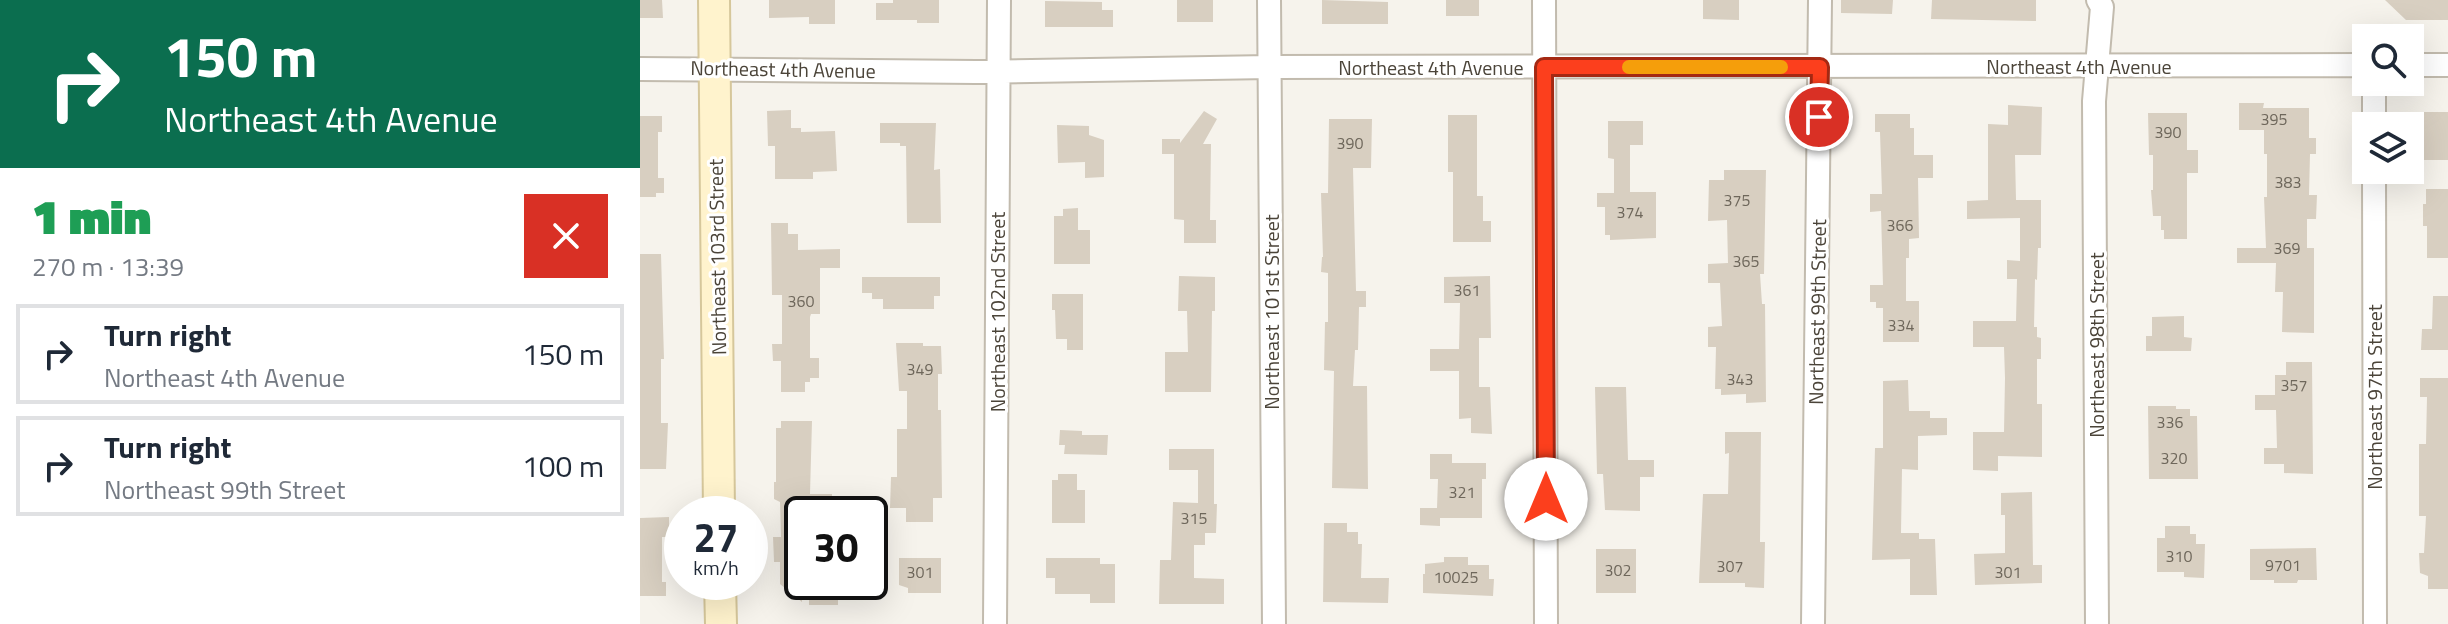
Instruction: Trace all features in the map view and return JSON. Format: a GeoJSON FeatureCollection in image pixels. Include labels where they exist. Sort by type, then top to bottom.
{"type":"FeatureCollection","features":[{"type":"Feature","properties":{"kind":"main road","name":"Northeast 103rd Street"},"geometry":{"type":"LineString","coordinates":[[714,0],[719,496]]}},
{"type":"Feature","properties":{"kind":"main road"},"geometry":{"type":"LineString","coordinates":[[720,600],[721,624]]}},
{"type":"Feature","properties":{"kind":"street","name":"Northeast 102nd Street"},"geometry":{"type":"LineString","coordinates":[[995,624],[999,0]]}},
{"type":"Feature","properties":{"kind":"street","name":"Northeast 101st Street"},"geometry":{"type":"LineString","coordinates":[[1269,0],[1274,624]]}},
{"type":"Feature","properties":{"kind":"street"},"geometry":{"type":"LineString","coordinates":[[1544,0],[1546,624]]}},
{"type":"Feature","properties":{"kind":"street","name":"Northeast 99th Street"},"geometry":{"type":"LineString","coordinates":[[1813,624],[1820,0]]}},
{"type":"Feature","properties":{"kind":"street","name":"Northeast 98th Street"},"geometry":{"type":"LineString","coordinates":[[2097,624],[2094,101],[2102,7],[2098,0]]}},
{"type":"Feature","properties":{"kind":"street","name":"Northeast 4th Avenue"},"geometry":{"type":"LineString","coordinates":[[640,69],[998,72],[1269,67],[2352,65]]}},
{"type":"Feature","properties":{"kind":"street"},"geometry":{"type":"LineString","coordinates":[[2424,65],[2448,65]]}},
{"type":"Feature","properties":{"kind":"street","name":"Northeast 97th Street"},"geometry":{"type":"LineString","coordinates":[[2374,184],[2375,624]]}},
{"type":"Feature","properties":{"kind":"building"},"geometry":{"type":"Polygon","coordinates":[[[640,0],[662,0],[663,18],[640,18],[640,0]]]}},
{"type":"Feature","properties":{"kind":"building"},"geometry":{"type":"Polygon","coordinates":[[[769,0],[835,0],[835,24],[809,24],[809,17],[769,18],[769,0]]]}},
{"type":"Feature","properties":{"kind":"building"},"geometry":{"type":"Polygon","coordinates":[[[893,0],[939,0],[939,23],[876,20],[876,3],[893,3],[893,0]]]}},
{"type":"Feature","properties":{"kind":"building"},"geometry":{"type":"Polygon","coordinates":[[[1177,0],[1213,0],[1213,22],[1177,22],[1177,0]]]}},
{"type":"Feature","properties":{"kind":"building"},"geometry":{"type":"Polygon","coordinates":[[[1322,0],[1388,2],[1388,24],[1322,24],[1322,0]]]}},
{"type":"Feature","properties":{"kind":"building"},"geometry":{"type":"Polygon","coordinates":[[[1446,0],[1479,0],[1479,16],[1446,16],[1446,0]]]}},
{"type":"Feature","properties":{"kind":"building"},"geometry":{"type":"Polygon","coordinates":[[[1703,0],[1739,0],[1739,20],[1703,19],[1703,0]]]}},
{"type":"Feature","properties":{"kind":"building"},"geometry":{"type":"Polygon","coordinates":[[[1841,0],[1893,0],[1892,14],[1841,13],[1841,0]]]}},
{"type":"Feature","properties":{"kind":"building"},"geometry":{"type":"Polygon","coordinates":[[[1932,0],[2036,0],[2036,21],[1931,19],[1932,0]]]}},
{"type":"Feature","properties":{"kind":"building"},"geometry":{"type":"Polygon","coordinates":[[[2385,0],[2448,0],[2448,20],[2406,20],[2385,0]]]}},
{"type":"Feature","properties":{"kind":"building"},"geometry":{"type":"Polygon","coordinates":[[[1045,1],[1102,2],[1102,10],[1113,10],[1113,27],[1045,27],[1045,1]]]}},
{"type":"Feature","properties":{"kind":"building"},"geometry":{"type":"Polygon","coordinates":[[[2239,103],[2264,103],[2263,108],[2309,108],[2309,138],[2316,138],[2316,154],[2310,154],[2309,195],[2317,195],[2316,219],[2307,219],[2307,248],[2314,248],[2314,333],[2282,332],[2283,292],[2275,292],[2276,263],[2237,263],[2237,248],[2266,248],[2264,197],[2267,197],[2264,130],[2239,130],[2239,103]]]}},
{"type":"Feature","properties":{"kind":"building"},"geometry":{"type":"Polygon","coordinates":[[[2008,105],[2042,107],[2041,155],[2015,155],[2016,200],[2041,200],[2041,248],[2038,248],[2035,279],[2034,327],[2037,327],[2037,337],[2041,338],[2041,359],[2037,359],[2037,404],[2042,404],[2042,457],[1998,456],[1998,471],[1973,470],[1973,432],[2004,432],[2005,378],[2004,347],[1973,347],[1973,321],[2016,321],[2017,279],[2007,279],[2007,260],[2020,261],[2020,218],[1967,219],[1967,201],[1988,200],[1988,124],[2008,125],[2008,105]]]}},
{"type":"Feature","properties":{"kind":"building"},"geometry":{"type":"Polygon","coordinates":[[[791,110],[791,128],[801,128],[801,132],[835,131],[837,171],[813,172],[813,179],[775,179],[775,146],[768,146],[767,111],[791,110]]]}},
{"type":"Feature","properties":{"kind":"building"},"geometry":{"type":"Polygon","coordinates":[[[1204,111],[1217,119],[1203,144],[1211,144],[1210,220],[1216,220],[1216,243],[1184,243],[1184,220],[1174,219],[1174,154],[1162,154],[1162,139],[1180,139],[1180,143],[1204,111]]]}},
{"type":"Feature","properties":{"kind":"building"},"geometry":{"type":"Polygon","coordinates":[[[2424,112],[2448,112],[2448,160],[2424,160],[2424,112]]]}},
{"type":"Feature","properties":{"kind":"building"},"geometry":{"type":"Polygon","coordinates":[[[2148,113],[2187,113],[2187,150],[2198,150],[2198,173],[2187,173],[2187,239],[2164,239],[2161,216],[2153,216],[2153,155],[2149,155],[2148,113]]]}},
{"type":"Feature","properties":{"kind":"building"},"geometry":{"type":"Polygon","coordinates":[[[1875,114],[1910,114],[1910,128],[1914,128],[1914,155],[1933,155],[1933,178],[1918,178],[1919,238],[1909,239],[1909,258],[1906,258],[1906,301],[1919,301],[1919,342],[1883,342],[1883,308],[1876,308],[1876,302],[1870,302],[1870,285],[1883,285],[1881,211],[1870,212],[1870,194],[1882,194],[1880,132],[1875,132],[1875,114]]]}},
{"type":"Feature","properties":{"kind":"building"},"geometry":{"type":"Polygon","coordinates":[[[1448,115],[1477,115],[1477,196],[1483,196],[1483,221],[1491,221],[1491,242],[1453,242],[1453,172],[1448,172],[1448,115]]]}},
{"type":"Feature","properties":{"kind":"building"},"geometry":{"type":"Polygon","coordinates":[[[640,116],[662,116],[662,132],[658,132],[658,178],[664,178],[664,193],[656,193],[656,197],[640,197],[640,116]]]}},
{"type":"Feature","properties":{"kind":"building"},"geometry":{"type":"Polygon","coordinates":[[[1329,119],[1372,119],[1371,168],[1353,168],[1356,291],[1366,291],[1366,307],[1359,307],[1353,386],[1367,386],[1368,489],[1332,488],[1334,371],[1324,370],[1328,273],[1321,272],[1321,193],[1328,193],[1329,119]]]}},
{"type":"Feature","properties":{"kind":"building"},"geometry":{"type":"Polygon","coordinates":[[[1608,121],[1643,121],[1643,145],[1630,145],[1630,192],[1656,192],[1656,238],[1610,240],[1610,235],[1605,235],[1605,207],[1597,207],[1597,193],[1614,193],[1614,159],[1608,158],[1608,121]]]}},
{"type":"Feature","properties":{"kind":"building"},"geometry":{"type":"Polygon","coordinates":[[[880,123],[936,123],[934,170],[940,169],[941,223],[907,223],[906,146],[880,143],[880,123]]]}},
{"type":"Feature","properties":{"kind":"building"},"geometry":{"type":"Polygon","coordinates":[[[1057,125],[1089,126],[1089,135],[1104,140],[1104,177],[1085,178],[1085,162],[1058,163],[1057,125]]]}},
{"type":"Feature","properties":{"kind":"building"},"geometry":{"type":"Polygon","coordinates":[[[1724,170],[1766,170],[1764,274],[1760,274],[1762,304],[1765,304],[1766,402],[1746,403],[1746,394],[1721,395],[1721,389],[1715,389],[1716,347],[1708,347],[1708,327],[1722,326],[1720,283],[1708,283],[1708,264],[1728,263],[1727,220],[1708,221],[1709,180],[1724,180],[1724,170]]]}},
{"type":"Feature","properties":{"kind":"building"},"geometry":{"type":"Polygon","coordinates":[[[2426,189],[2448,189],[2448,258],[2427,258],[2427,226],[2423,226],[2426,189]]]}},
{"type":"Feature","properties":{"kind":"building"},"geometry":{"type":"Polygon","coordinates":[[[1078,208],[1078,230],[1090,230],[1090,264],[1054,264],[1054,216],[1063,216],[1063,209],[1078,208]]]}},
{"type":"Feature","properties":{"kind":"building"},"geometry":{"type":"Polygon","coordinates":[[[771,223],[788,223],[788,234],[798,234],[798,250],[840,249],[840,268],[820,268],[820,314],[811,314],[810,317],[810,358],[819,358],[819,378],[810,378],[810,382],[805,382],[805,392],[781,392],[781,361],[773,361],[772,344],[782,344],[782,295],[772,295],[771,223]]]}},
{"type":"Feature","properties":{"kind":"building"},"geometry":{"type":"Polygon","coordinates":[[[640,254],[661,254],[664,359],[661,359],[661,423],[668,423],[666,469],[640,469],[640,254]]]}},
{"type":"Feature","properties":{"kind":"building"},"geometry":{"type":"Polygon","coordinates":[[[1179,276],[1215,277],[1211,392],[1165,392],[1165,352],[1188,352],[1187,311],[1178,311],[1179,276]]]}},
{"type":"Feature","properties":{"kind":"building"},"geometry":{"type":"Polygon","coordinates":[[[1490,276],[1491,338],[1479,338],[1479,387],[1490,387],[1492,434],[1471,433],[1471,418],[1459,419],[1459,371],[1430,371],[1430,349],[1459,349],[1460,303],[1444,303],[1444,277],[1490,276]]]}},
{"type":"Feature","properties":{"kind":"building"},"geometry":{"type":"Polygon","coordinates":[[[862,277],[940,277],[940,296],[934,296],[934,309],[883,309],[883,299],[872,299],[872,293],[862,293],[862,277]]]}},
{"type":"Feature","properties":{"kind":"building"},"geometry":{"type":"Polygon","coordinates":[[[1052,294],[1083,294],[1083,350],[1067,350],[1067,339],[1056,339],[1052,294]]]}},
{"type":"Feature","properties":{"kind":"building"},"geometry":{"type":"Polygon","coordinates":[[[2433,296],[2448,296],[2448,350],[2421,350],[2422,329],[2432,329],[2433,296]]]}},
{"type":"Feature","properties":{"kind":"building"},"geometry":{"type":"Polygon","coordinates":[[[2184,316],[2184,337],[2192,338],[2191,351],[2146,351],[2146,336],[2152,336],[2152,317],[2184,316]]]}},
{"type":"Feature","properties":{"kind":"building"},"geometry":{"type":"Polygon","coordinates":[[[896,343],[941,346],[938,410],[941,410],[942,498],[933,498],[933,522],[906,522],[906,508],[890,508],[891,477],[897,477],[897,429],[907,429],[907,391],[899,391],[896,343]]]}},
{"type":"Feature","properties":{"kind":"building"},"geometry":{"type":"Polygon","coordinates":[[[2286,362],[2312,362],[2313,474],[2284,473],[2284,464],[2264,464],[2264,448],[2277,448],[2276,410],[2255,410],[2255,395],[2275,395],[2275,375],[2286,375],[2286,362]]]}},
{"type":"Feature","properties":{"kind":"building"},"geometry":{"type":"Polygon","coordinates":[[[2420,378],[2448,378],[2448,589],[2428,589],[2428,576],[2420,573],[2419,553],[2424,553],[2426,516],[2419,516],[2419,444],[2426,444],[2427,397],[2420,397],[2420,378]]]}},
{"type":"Feature","properties":{"kind":"building"},"geometry":{"type":"Polygon","coordinates":[[[1908,380],[1909,411],[1930,411],[1930,418],[1947,418],[1947,435],[1918,436],[1918,470],[1902,469],[1901,533],[1919,533],[1919,539],[1935,539],[1937,595],[1910,595],[1910,559],[1872,560],[1875,448],[1883,448],[1883,381],[1908,380]]]}},
{"type":"Feature","properties":{"kind":"building"},"geometry":{"type":"Polygon","coordinates":[[[1595,387],[1626,387],[1628,460],[1654,460],[1654,477],[1640,477],[1640,511],[1605,510],[1603,474],[1597,474],[1595,387]]]}},
{"type":"Feature","properties":{"kind":"building"},"geometry":{"type":"Polygon","coordinates":[[[2148,406],[2176,406],[2176,409],[2190,409],[2190,416],[2197,416],[2198,479],[2149,479],[2148,406]]]}},
{"type":"Feature","properties":{"kind":"building"},"geometry":{"type":"Polygon","coordinates":[[[781,421],[812,421],[810,494],[832,494],[784,496],[784,587],[780,584],[780,562],[774,562],[773,537],[781,537],[780,502],[774,499],[774,482],[776,428],[781,428],[781,421]]]}},
{"type":"Feature","properties":{"kind":"building"},"geometry":{"type":"Polygon","coordinates":[[[1060,430],[1082,431],[1082,435],[1108,435],[1107,455],[1064,454],[1065,445],[1059,445],[1060,430]]]}},
{"type":"Feature","properties":{"kind":"building"},"geometry":{"type":"Polygon","coordinates":[[[1725,432],[1761,432],[1760,542],[1765,542],[1764,588],[1745,587],[1745,583],[1699,583],[1703,494],[1728,494],[1729,453],[1725,454],[1725,432]]]}},
{"type":"Feature","properties":{"kind":"building"},"geometry":{"type":"Polygon","coordinates":[[[1169,449],[1214,449],[1216,533],[1205,533],[1205,545],[1194,545],[1194,578],[1224,579],[1224,604],[1159,604],[1160,560],[1171,560],[1173,502],[1198,503],[1198,470],[1169,470],[1169,449]]]}},
{"type":"Feature","properties":{"kind":"building"},"geometry":{"type":"Polygon","coordinates":[[[1430,454],[1452,454],[1452,463],[1486,463],[1486,479],[1482,479],[1482,518],[1440,518],[1440,526],[1420,525],[1420,508],[1437,508],[1438,479],[1430,479],[1430,454]]]}},
{"type":"Feature","properties":{"kind":"building"},"geometry":{"type":"Polygon","coordinates":[[[1058,474],[1077,474],[1077,490],[1085,490],[1085,523],[1052,523],[1052,480],[1058,480],[1058,474]]]}},
{"type":"Feature","properties":{"kind":"building"},"geometry":{"type":"Polygon","coordinates":[[[2032,492],[2033,565],[2042,565],[2042,583],[1975,585],[1974,554],[2005,553],[2005,515],[2001,515],[2001,493],[2032,492]]]}},
{"type":"Feature","properties":{"kind":"building"},"geometry":{"type":"Polygon","coordinates":[[[664,517],[664,596],[640,596],[640,518],[664,517]]]}},
{"type":"Feature","properties":{"kind":"building"},"geometry":{"type":"Polygon","coordinates":[[[1324,523],[1347,523],[1347,532],[1358,532],[1358,544],[1362,544],[1361,578],[1389,578],[1388,603],[1323,602],[1324,523]]]}},
{"type":"Feature","properties":{"kind":"building"},"geometry":{"type":"Polygon","coordinates":[[[2165,526],[2190,526],[2190,534],[2196,534],[2196,544],[2205,544],[2204,578],[2184,577],[2184,572],[2157,572],[2157,538],[2165,538],[2165,526]]]}},
{"type":"Feature","properties":{"kind":"building"},"geometry":{"type":"Polygon","coordinates":[[[2316,548],[2317,580],[2274,583],[2274,580],[2250,580],[2250,549],[2316,548]]]}},
{"type":"Feature","properties":{"kind":"building"},"geometry":{"type":"Polygon","coordinates":[[[1596,549],[1636,549],[1636,593],[1596,593],[1596,549]]]}},
{"type":"Feature","properties":{"kind":"building"},"geometry":{"type":"Polygon","coordinates":[[[1444,557],[1468,557],[1468,565],[1489,565],[1489,579],[1494,579],[1493,596],[1423,593],[1425,564],[1444,562],[1444,557]]]}},
{"type":"Feature","properties":{"kind":"building"},"geometry":{"type":"Polygon","coordinates":[[[899,558],[941,558],[941,593],[908,593],[908,588],[899,585],[899,558]]]}},
{"type":"Feature","properties":{"kind":"building"},"geometry":{"type":"Polygon","coordinates":[[[1046,558],[1100,558],[1100,564],[1115,564],[1115,603],[1090,603],[1090,594],[1055,594],[1055,578],[1046,578],[1046,558]]]}},
{"type":"Feature","properties":{"kind":"building"},"geometry":{"type":"Polygon","coordinates":[[[809,600],[838,600],[838,605],[809,605],[809,600]]]}},
{"type":"Feature","properties":{"kind":"slow traffic"},"geometry":{"type":"LineString","coordinates":[[1629,67],[1781,67]]}},
{"type":"Feature","properties":{"kind":"route"},"geometry":{"type":"LineString","coordinates":[[1546,499],[1544,67],[1820,67],[1819,117]]}}]}
